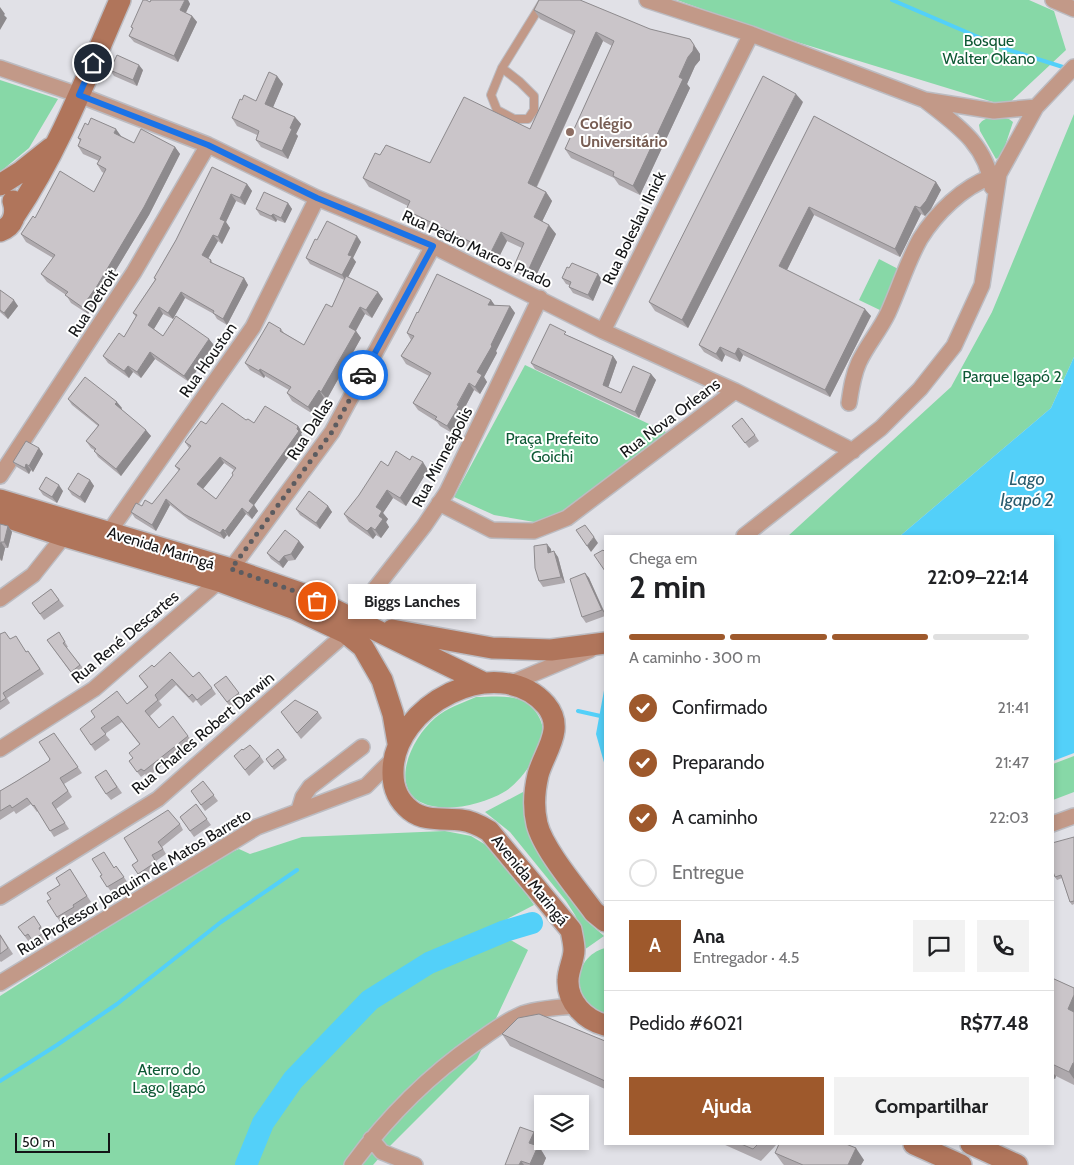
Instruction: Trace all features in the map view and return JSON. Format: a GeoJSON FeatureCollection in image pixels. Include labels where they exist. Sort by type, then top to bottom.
{"type":"FeatureCollection","features":[{"type":"Feature","properties":{"kind":"main road"},"geometry":{"type":"LineString","coordinates":[[5,228],[34,187],[79,95],[120,0]]}},
{"type":"Feature","properties":{"kind":"main road"},"geometry":{"type":"LineString","coordinates":[[0,185],[22,171],[55,144]]}},
{"type":"Feature","properties":{"kind":"main road"},"geometry":{"type":"LineString","coordinates":[[0,190],[6,192],[14,202],[5,228]]}},
{"type":"Feature","properties":{"kind":"main road","name":"Avenida Maringá"},"geometry":{"type":"LineString","coordinates":[[0,500],[109,532],[225,575]]}},
{"type":"Feature","properties":{"kind":"main road","name":"Avenida Maringá"},"geometry":{"type":"LineString","coordinates":[[0,516],[64,536],[300,593],[355,626],[482,682],[509,684],[533,693],[547,706],[555,725],[549,752],[538,774],[533,800],[537,824],[542,839],[594,912],[604,920]]}},
{"type":"Feature","properties":{"kind":"main road"},"geometry":{"type":"LineString","coordinates":[[355,626],[492,648],[551,650],[604,644]]}},
{"type":"Feature","properties":{"kind":"main road","name":"Avenida Maringá"},"geometry":{"type":"LineString","coordinates":[[355,626],[363,647],[382,680],[393,714],[395,751],[393,783],[402,802],[412,812],[425,818],[462,820],[490,831],[571,930],[574,950],[568,981],[570,995],[576,1006]]}},
{"type":"Feature","properties":{"kind":"main road","name":"Avenida Maringá"},"geometry":{"type":"LineString","coordinates":[[395,751],[409,724],[431,704],[453,691],[482,682]]}},
{"type":"Feature","properties":{"kind":"main road"},"geometry":{"type":"LineString","coordinates":[[576,1006],[586,1017],[604,1025]]}},
{"type":"Feature","properties":{"kind":"main road"},"geometry":{"type":"LineString","coordinates":[[916,1145],[961,1165]]}},
{"type":"Feature","properties":{"kind":"main road"},"geometry":{"type":"LineString","coordinates":[[973,1145],[1017,1165]]}},
{"type":"Feature","properties":{"kind":"street"},"geometry":{"type":"LineString","coordinates":[[647,0],[751,34],[925,100],[994,111],[1041,101]]}},
{"type":"Feature","properties":{"kind":"street"},"geometry":{"type":"LineString","coordinates":[[1053,0],[1074,9]]}},
{"type":"Feature","properties":{"kind":"street","name":"Rua Boleslau Ilnick"},"geometry":{"type":"LineString","coordinates":[[603,331],[751,34]]}},
{"type":"Feature","properties":{"kind":"street"},"geometry":{"type":"LineString","coordinates":[[745,535],[881,428],[920,389],[954,346],[982,285],[999,174],[1041,101],[1074,67]]}},
{"type":"Feature","properties":{"kind":"street","name":"Rua Pedro Marcos Prado"},"geometry":{"type":"LineString","coordinates":[[0,68],[79,95],[208,145],[317,198],[433,246],[603,331],[735,391],[853,451]]}},
{"type":"Feature","properties":{"kind":"street"},"geometry":{"type":"LineString","coordinates":[[925,100],[972,139],[991,177],[994,204]]}},
{"type":"Feature","properties":{"kind":"street","name":"Rua Detroit"},"geometry":{"type":"LineString","coordinates":[[0,476],[134,272],[208,145]]}},
{"type":"Feature","properties":{"kind":"street"},"geometry":{"type":"LineString","coordinates":[[849,403],[851,384],[859,362],[887,314],[920,239],[938,215],[957,197],[979,181],[991,177]]}},
{"type":"Feature","properties":{"kind":"street","name":"Rua Houston"},"geometry":{"type":"LineString","coordinates":[[109,532],[253,328],[317,198]]}},
{"type":"Feature","properties":{"kind":"street","name":"Rua Dallas"},"geometry":{"type":"LineString","coordinates":[[225,575],[332,432],[433,246]]}},
{"type":"Feature","properties":{"kind":"street","name":"Rua Minneápolis"},"geometry":{"type":"LineString","coordinates":[[355,626],[447,492],[540,298]]}},
{"type":"Feature","properties":{"kind":"street","name":"Rua Nova Orleans"},"geometry":{"type":"LineString","coordinates":[[439,503],[492,530],[534,531],[567,518],[735,391]]}},
{"type":"Feature","properties":{"kind":"street"},"geometry":{"type":"LineString","coordinates":[[0,599],[33,575],[64,536]]}},
{"type":"Feature","properties":{"kind":"street","name":"Rua René Descartes"},"geometry":{"type":"LineString","coordinates":[[0,749],[94,689],[225,575]]}},
{"type":"Feature","properties":{"kind":"street","name":"Rua Charles Robert Darwin"},"geometry":{"type":"LineString","coordinates":[[0,897],[158,799],[355,626]]}},
{"type":"Feature","properties":{"kind":"street"},"geometry":{"type":"LineString","coordinates":[[509,684],[604,644]]}},
{"type":"Feature","properties":{"kind":"street"},"geometry":{"type":"LineString","coordinates":[[299,810],[303,797],[310,787],[362,747]]}},
{"type":"Feature","properties":{"kind":"street","name":"Rua Professor Joaquim de Matos Barreto"},"geometry":{"type":"LineString","coordinates":[[0,983],[257,827],[366,786],[395,751]]}},
{"type":"Feature","properties":{"kind":"street"},"geometry":{"type":"LineString","coordinates":[[1054,823],[1074,816]]}},
{"type":"Feature","properties":{"kind":"street"},"geometry":{"type":"LineString","coordinates":[[352,1165],[371,1139],[417,1089],[451,1060],[498,1027],[521,1014],[576,1006]]}},
{"type":"Feature","properties":{"kind":"street"},"geometry":{"type":"LineString","coordinates":[[371,1139],[382,1152],[415,1165]]}},
{"type":"Feature","properties":{"kind":"lane"},"geometry":{"type":"LineString","coordinates":[[502,68],[534,96],[534,110],[528,119],[514,119],[497,110],[491,95],[502,68],[544,0]]}},
{"type":"Feature","properties":{"kind":"green space","name":"Bosque Walter Okano"},"geometry":{"type":"Polygon","coordinates":[[[677,0],[1029,0],[1054,11],[1066,50],[1006,106],[774,35],[677,0]]]}},
{"type":"Feature","properties":{"kind":"green space"},"geometry":{"type":"Polygon","coordinates":[[[0,80],[58,99],[29,148],[0,172],[0,80]]]}},
{"type":"Feature","properties":{"kind":"green space","name":"Parque Igapó 2"},"geometry":{"type":"Polygon","coordinates":[[[1074,114],[1074,357],[1051,408],[901,535],[789,535],[951,387],[992,312],[1074,114]]]}},
{"type":"Feature","properties":{"kind":"green space"},"geometry":{"type":"Polygon","coordinates":[[[985,119],[1009,119],[1013,122],[1002,155],[996,159],[980,131],[979,125],[985,119]]]}},
{"type":"Feature","properties":{"kind":"green space"},"geometry":{"type":"Polygon","coordinates":[[[879,259],[904,272],[884,312],[859,300],[879,259]]]}},
{"type":"Feature","properties":{"kind":"green space","name":"Praça Prefeito Goichi"},"geometry":{"type":"Polygon","coordinates":[[[525,365],[670,434],[567,513],[540,523],[494,515],[454,497],[525,365]]]}},
{"type":"Feature","properties":{"kind":"green space"},"geometry":{"type":"Polygon","coordinates":[[[497,696],[518,699],[533,709],[540,719],[543,731],[541,744],[534,759],[510,788],[497,796],[481,802],[446,808],[421,802],[411,794],[406,783],[409,755],[416,741],[425,728],[440,714],[476,697],[497,696]]]}},
{"type":"Feature","properties":{"kind":"green space"},"geometry":{"type":"Polygon","coordinates":[[[1074,756],[1074,792],[1054,800],[1054,764],[1074,756]]]}},
{"type":"Feature","properties":{"kind":"green space"},"geometry":{"type":"Polygon","coordinates":[[[523,792],[524,816],[532,842],[589,923],[604,936],[584,950],[582,929],[566,901],[510,832],[485,812],[523,792]]]}},
{"type":"Feature","properties":{"kind":"green space","name":"Aterro do Lago Igapó"},"geometry":{"type":"Polygon","coordinates":[[[445,831],[471,836],[496,851],[534,905],[490,928],[528,950],[477,1059],[373,1165],[0,1165],[0,996],[219,857],[239,849],[250,854],[302,837],[445,831]]]}},
{"type":"Feature","properties":{"kind":"green space"},"geometry":{"type":"Polygon","coordinates":[[[604,948],[604,1014],[594,1009],[586,1001],[581,991],[581,970],[594,953],[604,948]]]}},
{"type":"Feature","properties":{"kind":"water","name":"Lago Igapó 2"},"geometry":{"type":"Polygon","coordinates":[[[1074,357],[1074,753],[1054,761],[1054,535],[901,535],[1051,408],[1074,357]]]}},
{"type":"Feature","properties":{"kind":"water"},"geometry":{"type":"Polygon","coordinates":[[[604,690],[604,762],[596,734],[604,690]]]}},
{"type":"Feature","properties":{"kind":"building"},"geometry":{"type":"Polygon","coordinates":[[[143,0],[150,2],[151,0],[185,0],[180,10],[192,16],[174,56],[129,36],[143,0]]]}},
{"type":"Feature","properties":{"kind":"building"},"geometry":{"type":"Polygon","coordinates":[[[539,0],[580,0],[650,29],[690,39],[694,45],[693,51],[688,57],[679,77],[683,79],[633,186],[613,176],[614,172],[565,149],[614,41],[596,32],[528,183],[546,192],[534,217],[549,225],[527,273],[514,266],[524,243],[501,232],[491,252],[406,210],[410,201],[363,178],[375,153],[380,155],[386,145],[430,163],[464,97],[530,129],[575,31],[534,10],[539,0]]]}},
{"type":"Feature","properties":{"kind":"building"},"geometry":{"type":"Polygon","coordinates":[[[117,55],[139,65],[133,80],[110,70],[117,55]]]}},
{"type":"Feature","properties":{"kind":"building"},"geometry":{"type":"Polygon","coordinates":[[[269,72],[277,76],[265,104],[295,117],[282,151],[256,140],[259,131],[232,118],[240,99],[242,100],[244,95],[256,101],[269,72]]]}},
{"type":"Feature","properties":{"kind":"building"},"geometry":{"type":"Polygon","coordinates":[[[763,76],[796,94],[682,320],[649,302],[763,76]]]}},
{"type":"Feature","properties":{"kind":"building"},"geometry":{"type":"Polygon","coordinates":[[[814,116],[936,182],[920,208],[915,206],[895,249],[809,207],[779,266],[865,309],[825,390],[738,348],[735,354],[720,347],[716,354],[699,345],[814,116]]]}},
{"type":"Feature","properties":{"kind":"building"},"geometry":{"type":"Polygon","coordinates":[[[91,118],[116,129],[114,133],[134,143],[141,129],[175,147],[144,207],[97,286],[82,307],[65,295],[68,292],[41,274],[55,255],[21,234],[33,216],[35,218],[60,171],[94,192],[106,169],[97,164],[101,157],[78,146],[81,139],[78,138],[85,123],[88,125],[91,118]]]}},
{"type":"Feature","properties":{"kind":"building"},"geometry":{"type":"Polygon","coordinates":[[[212,167],[247,184],[240,198],[231,194],[220,219],[225,221],[218,237],[213,235],[202,255],[211,260],[210,262],[244,278],[223,319],[213,313],[214,311],[181,292],[168,313],[159,307],[148,325],[163,336],[176,316],[209,339],[184,376],[150,352],[137,372],[128,366],[124,371],[103,356],[119,333],[124,337],[137,315],[133,313],[156,279],[154,278],[176,240],[212,167]]]}},
{"type":"Feature","properties":{"kind":"building"},"geometry":{"type":"Polygon","coordinates":[[[264,192],[288,203],[281,218],[273,214],[271,216],[256,209],[264,192]]]}},
{"type":"Feature","properties":{"kind":"building"},"geometry":{"type":"Polygon","coordinates":[[[327,221],[357,236],[348,255],[352,256],[342,275],[306,258],[315,239],[317,240],[327,221]]]}},
{"type":"Feature","properties":{"kind":"building"},"geometry":{"type":"Polygon","coordinates":[[[572,263],[598,274],[588,295],[569,287],[571,282],[562,278],[567,267],[569,268],[572,263]]]}},
{"type":"Feature","properties":{"kind":"building"},"geometry":{"type":"Polygon","coordinates":[[[437,274],[491,300],[488,305],[510,306],[492,346],[477,372],[482,375],[475,387],[469,383],[457,405],[459,406],[447,426],[435,419],[437,417],[413,403],[431,373],[401,356],[414,336],[407,333],[437,274]]]}},
{"type":"Feature","properties":{"kind":"building"},"geometry":{"type":"Polygon","coordinates":[[[346,276],[378,292],[366,310],[360,307],[349,327],[356,331],[321,392],[319,390],[308,407],[287,393],[291,387],[260,369],[259,371],[245,363],[269,322],[304,345],[326,304],[332,307],[346,276]]]}},
{"type":"Feature","properties":{"kind":"building"},"geometry":{"type":"Polygon","coordinates":[[[0,290],[14,300],[4,313],[0,310],[0,290]]]}},
{"type":"Feature","properties":{"kind":"building"},"geometry":{"type":"Polygon","coordinates":[[[550,324],[566,332],[564,334],[613,356],[603,385],[621,393],[633,366],[651,374],[635,412],[531,363],[550,324]]]}},
{"type":"Feature","properties":{"kind":"building"},"geometry":{"type":"Polygon","coordinates":[[[85,377],[117,402],[115,404],[146,430],[116,469],[94,451],[96,449],[86,441],[99,425],[68,399],[85,377]]]}},
{"type":"Feature","properties":{"kind":"building"},"geometry":{"type":"Polygon","coordinates":[[[222,403],[246,420],[248,419],[254,423],[265,406],[298,426],[297,429],[299,431],[249,501],[254,505],[248,513],[242,508],[225,531],[223,529],[220,533],[184,514],[166,499],[152,525],[131,512],[136,503],[142,506],[145,500],[152,504],[180,469],[175,466],[191,446],[185,442],[201,421],[206,424],[222,403]],[[220,457],[197,484],[216,499],[236,468],[220,457]]]}},
{"type":"Feature","properties":{"kind":"building"},"geometry":{"type":"Polygon","coordinates":[[[742,418],[755,435],[745,443],[732,426],[742,418]]]}},
{"type":"Feature","properties":{"kind":"building"},"geometry":{"type":"Polygon","coordinates":[[[26,441],[39,448],[29,466],[26,464],[25,468],[13,462],[26,441]]]}},
{"type":"Feature","properties":{"kind":"building"},"geometry":{"type":"Polygon","coordinates":[[[396,451],[410,460],[412,456],[423,462],[400,498],[387,490],[376,507],[382,511],[379,516],[383,519],[375,530],[371,527],[367,531],[344,514],[381,461],[388,466],[396,451]]]}},
{"type":"Feature","properties":{"kind":"building"},"geometry":{"type":"Polygon","coordinates":[[[78,473],[90,480],[80,497],[68,489],[78,473]]]}},
{"type":"Feature","properties":{"kind":"building"},"geometry":{"type":"Polygon","coordinates":[[[46,477],[59,485],[52,497],[39,489],[46,477]]]}},
{"type":"Feature","properties":{"kind":"building"},"geometry":{"type":"Polygon","coordinates":[[[309,491],[328,506],[316,523],[296,509],[309,491]]]}},
{"type":"Feature","properties":{"kind":"building"},"geometry":{"type":"Polygon","coordinates":[[[0,524],[8,526],[4,542],[1,542],[0,545],[0,524]]]}},
{"type":"Feature","properties":{"kind":"building"},"geometry":{"type":"Polygon","coordinates":[[[585,525],[594,537],[587,546],[576,530],[585,525]]]}},
{"type":"Feature","properties":{"kind":"building"},"geometry":{"type":"Polygon","coordinates":[[[285,530],[299,541],[291,554],[284,556],[279,562],[267,553],[285,530]]]}},
{"type":"Feature","properties":{"kind":"building"},"geometry":{"type":"Polygon","coordinates":[[[547,544],[548,553],[554,551],[561,577],[539,581],[535,568],[534,546],[547,544]]]}},
{"type":"Feature","properties":{"kind":"building"},"geometry":{"type":"Polygon","coordinates":[[[604,551],[604,570],[594,555],[604,551]]]}},
{"type":"Feature","properties":{"kind":"building"},"geometry":{"type":"Polygon","coordinates":[[[585,573],[602,610],[582,617],[570,579],[585,573]]]}},
{"type":"Feature","properties":{"kind":"building"},"geometry":{"type":"Polygon","coordinates":[[[51,589],[59,600],[40,614],[32,603],[51,589]]]}},
{"type":"Feature","properties":{"kind":"building"},"geometry":{"type":"Polygon","coordinates":[[[5,632],[10,639],[16,636],[40,669],[3,693],[6,698],[0,702],[0,634],[5,632]]]}},
{"type":"Feature","properties":{"kind":"building"},"geometry":{"type":"Polygon","coordinates":[[[59,632],[65,642],[63,643],[80,665],[71,672],[47,640],[59,632]]]}},
{"type":"Feature","properties":{"kind":"building"},"geometry":{"type":"Polygon","coordinates":[[[170,652],[193,677],[199,672],[212,688],[197,700],[192,694],[189,697],[172,679],[155,695],[158,700],[145,711],[159,728],[173,716],[188,736],[144,771],[141,769],[137,772],[129,761],[133,758],[129,753],[140,744],[118,716],[101,728],[106,734],[91,745],[80,729],[95,717],[91,711],[117,691],[127,704],[148,687],[139,676],[152,665],[154,667],[170,652]]]}},
{"type":"Feature","properties":{"kind":"building"},"geometry":{"type":"Polygon","coordinates":[[[226,676],[239,693],[227,702],[214,685],[226,676]]]}},
{"type":"Feature","properties":{"kind":"building"},"geometry":{"type":"Polygon","coordinates":[[[295,700],[318,712],[297,733],[281,712],[295,700]]]}},
{"type":"Feature","properties":{"kind":"building"},"geometry":{"type":"Polygon","coordinates":[[[54,733],[78,767],[60,778],[68,791],[52,803],[65,823],[50,831],[34,805],[27,798],[12,808],[10,805],[0,811],[0,791],[49,761],[50,759],[39,742],[54,733]]]}},
{"type":"Feature","properties":{"kind":"building"},"geometry":{"type":"Polygon","coordinates":[[[250,745],[260,756],[245,770],[234,756],[250,745]]]}},
{"type":"Feature","properties":{"kind":"building"},"geometry":{"type":"Polygon","coordinates":[[[278,749],[284,757],[272,767],[266,759],[278,749]]]}},
{"type":"Feature","properties":{"kind":"building"},"geometry":{"type":"Polygon","coordinates":[[[106,770],[117,787],[106,794],[95,777],[106,770]]]}},
{"type":"Feature","properties":{"kind":"building"},"geometry":{"type":"Polygon","coordinates":[[[203,781],[214,795],[201,805],[191,791],[203,781]]]}},
{"type":"Feature","properties":{"kind":"building"},"geometry":{"type":"Polygon","coordinates":[[[196,804],[207,819],[190,831],[180,817],[196,804]]]}},
{"type":"Feature","properties":{"kind":"building"},"geometry":{"type":"Polygon","coordinates":[[[168,810],[180,824],[158,842],[163,849],[152,855],[156,862],[138,874],[132,865],[138,861],[124,838],[168,810]]]}},
{"type":"Feature","properties":{"kind":"building"},"geometry":{"type":"Polygon","coordinates":[[[1074,837],[1074,901],[1070,902],[1061,875],[1055,877],[1054,874],[1054,842],[1074,837]]]}},
{"type":"Feature","properties":{"kind":"building"},"geometry":{"type":"Polygon","coordinates":[[[104,852],[114,868],[116,866],[124,877],[107,887],[92,859],[104,852]]]}},
{"type":"Feature","properties":{"kind":"building"},"geometry":{"type":"Polygon","coordinates":[[[70,869],[87,896],[73,905],[74,907],[57,917],[47,901],[51,899],[47,893],[60,885],[56,878],[70,869]]]}},
{"type":"Feature","properties":{"kind":"building"},"geometry":{"type":"Polygon","coordinates":[[[34,916],[41,927],[39,928],[42,934],[32,940],[28,934],[25,936],[18,927],[34,916]]]}},
{"type":"Feature","properties":{"kind":"building"},"geometry":{"type":"Polygon","coordinates":[[[0,935],[8,948],[0,954],[0,935]]]}},
{"type":"Feature","properties":{"kind":"building"},"geometry":{"type":"Polygon","coordinates":[[[1054,979],[1074,988],[1074,995],[1068,1009],[1074,1012],[1074,1063],[1069,1072],[1054,1065],[1054,979]]]}},
{"type":"Feature","properties":{"kind":"building"},"geometry":{"type":"Polygon","coordinates":[[[539,1014],[604,1041],[604,1081],[502,1034],[518,1018],[539,1014]]]}},
{"type":"Feature","properties":{"kind":"building"},"geometry":{"type":"Polygon","coordinates":[[[520,1127],[534,1132],[529,1143],[534,1145],[534,1150],[536,1150],[530,1164],[521,1161],[519,1165],[505,1165],[520,1127]]]}},
{"type":"Feature","properties":{"kind":"building"},"geometry":{"type":"Polygon","coordinates":[[[743,1145],[757,1145],[753,1149],[743,1145]]]}},
{"type":"Feature","properties":{"kind":"building"},"geometry":{"type":"Polygon","coordinates":[[[779,1145],[848,1145],[856,1148],[848,1165],[803,1165],[775,1153],[779,1145]]]}},
{"type":"Feature","properties":{"kind":"waterway"},"geometry":{"type":"LineString","coordinates":[[892,0],[1006,49],[1066,68]]}},
{"type":"Feature","properties":{"kind":"waterway"},"geometry":{"type":"LineString","coordinates":[[578,711],[604,717]]}},
{"type":"Feature","properties":{"kind":"waterway"},"geometry":{"type":"LineString","coordinates":[[0,1081],[117,1004],[221,922],[297,870]]}},
{"type":"Feature","properties":{"kind":"waterway"},"geometry":{"type":"LineString","coordinates":[[246,1165],[263,1123],[293,1080],[370,1000],[429,963],[505,931],[532,923]]}},
{"type":"Feature","properties":{"kind":"way so far"},"geometry":{"type":"LineString","coordinates":[[317,601],[300,593],[231,569],[332,432],[363,375]]}},
{"type":"Feature","properties":{"kind":"place","name":"Colégio Universitário"},"geometry":{"type":"Point","coordinates":[570,132]}},
{"type":"Feature","properties":{"kind":"place","name":"Biggs Lanches"},"geometry":{"type":"Point","coordinates":[317,601]}},
{"type":"Feature","properties":{"kind":"route"},"geometry":{"type":"LineString","coordinates":[[93,63],[79,95],[208,145],[317,198],[433,246],[363,375]]}}]}
